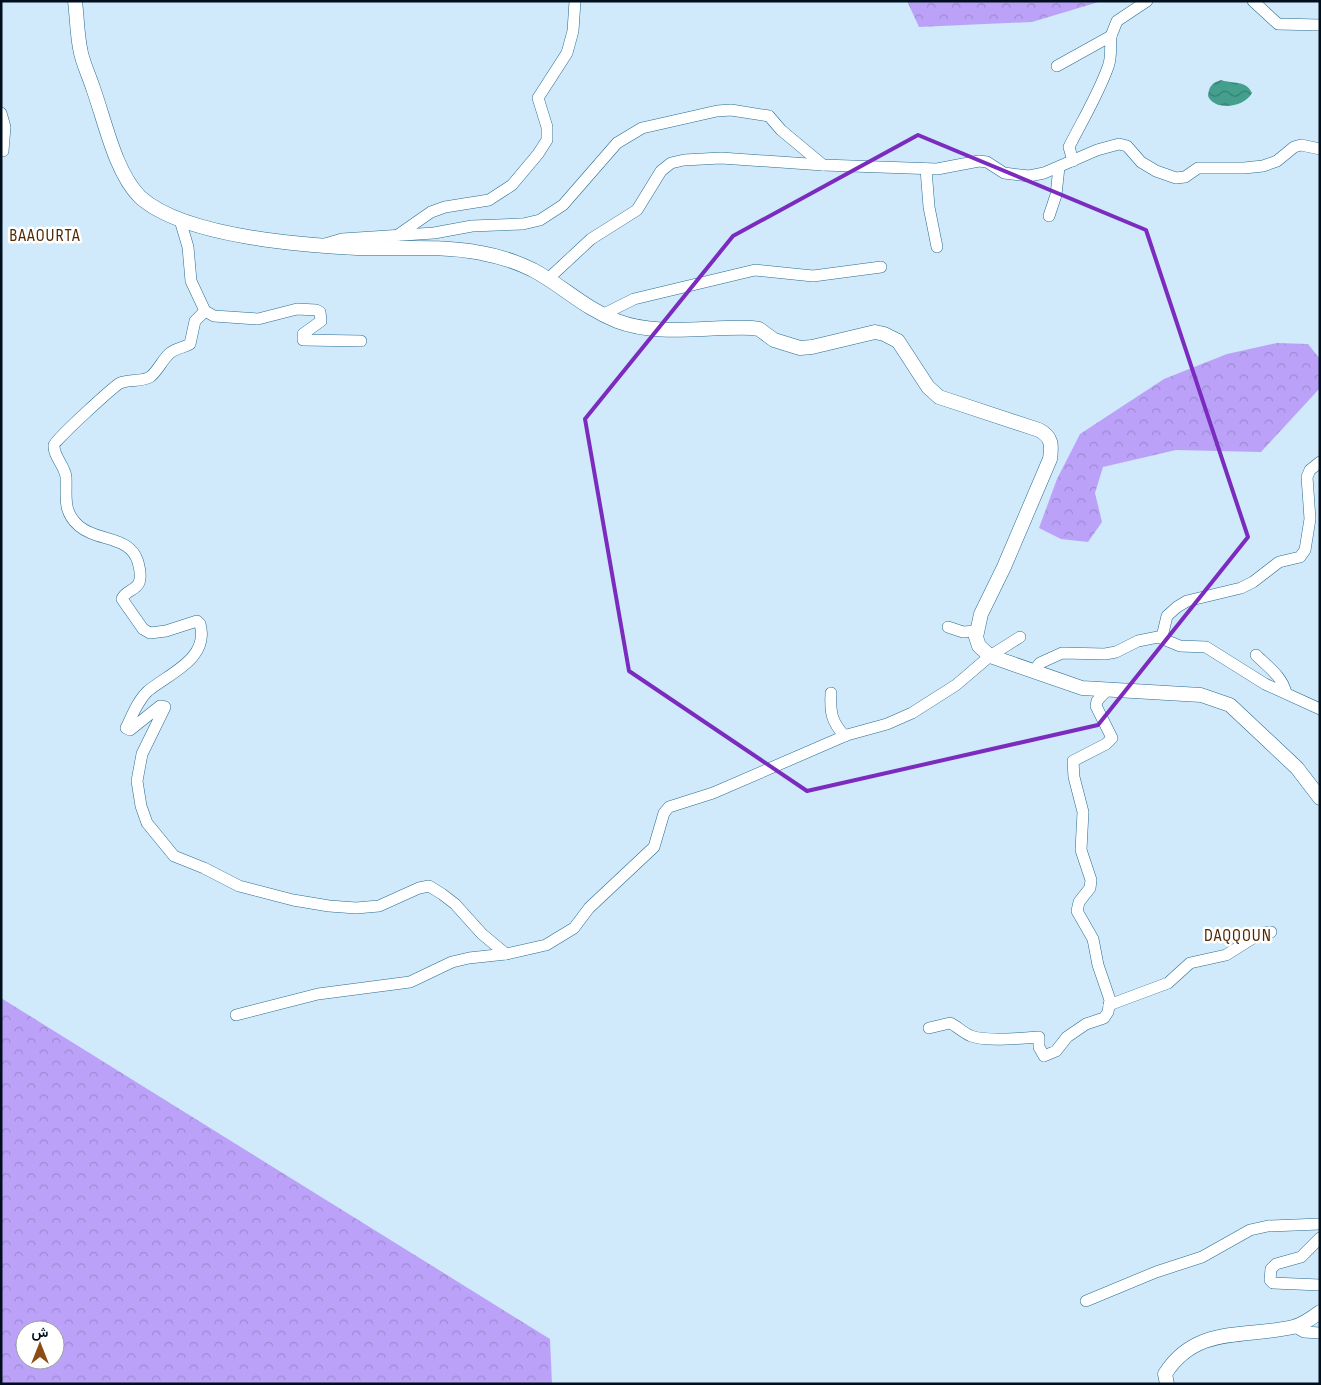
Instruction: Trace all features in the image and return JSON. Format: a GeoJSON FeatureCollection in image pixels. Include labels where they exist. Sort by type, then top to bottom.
{"type":"FeatureCollection","features":[{"type":"Feature","properties":{"kind":"main road"},"geometry":{"type":"LineString","coordinates":[[75,1],[80,50],[108,134],[126,176],[141,197],[161,211],[180,220],[226,232],[319,245],[477,252],[521,265],[548,279],[582,304],[619,322],[648,329],[752,328],[759,329],[774,340],[800,348],[812,347],[875,332],[884,334],[898,341],[928,386],[939,398],[1047,434],[1052,446],[1050,459],[1004,567],[981,614],[977,631],[979,646],[990,656],[1082,688],[1106,691],[1201,695],[1230,704],[1297,768],[1320,798]]}},
{"type":"Feature","properties":{"kind":"main road"},"geometry":{"type":"LineString","coordinates":[[1167,1384],[1165,1374],[1175,1358],[1202,1342],[1227,1335],[1294,1327],[1320,1312]]}},
{"type":"Feature","properties":{"kind":"street"},"geometry":{"type":"LineString","coordinates":[[398,236],[432,212],[445,207],[488,200],[497,196],[512,185],[538,154],[547,140],[548,133],[538,98],[567,53],[573,31],[575,1]]}},
{"type":"Feature","properties":{"kind":"street"},"geometry":{"type":"LineString","coordinates":[[1073,161],[1069,147],[1084,122],[1087,111],[1109,65],[1111,36],[1117,22],[1147,1]]}},
{"type":"Feature","properties":{"kind":"street"},"geometry":{"type":"LineString","coordinates":[[1253,1],[1278,24],[1320,26]]}},
{"type":"Feature","properties":{"kind":"street"},"geometry":{"type":"LineString","coordinates":[[1057,66],[1111,36]]}},
{"type":"Feature","properties":{"kind":"street"},"geometry":{"type":"LineString","coordinates":[[319,245],[342,239],[434,234],[478,225],[523,224],[540,220],[563,205],[603,157],[629,134],[660,123],[717,111],[731,110],[769,116],[781,130],[823,165]]}},
{"type":"Feature","properties":{"kind":"street"},"geometry":{"type":"LineString","coordinates":[[1,113],[4,127],[4,151]]}},
{"type":"Feature","properties":{"kind":"street"},"geometry":{"type":"LineString","coordinates":[[548,279],[592,239],[637,210],[661,171],[671,164],[684,160],[721,158],[823,165],[926,169],[979,161],[987,162],[1004,172],[1029,176],[1059,167],[1119,144],[1127,146],[1141,162],[1156,171],[1176,178],[1184,177],[1198,168],[1263,166],[1277,161],[1294,147],[1301,145],[1320,149]]}},
{"type":"Feature","properties":{"kind":"street"},"geometry":{"type":"LineString","coordinates":[[1050,216],[1056,195],[1059,167]]}},
{"type":"Feature","properties":{"kind":"street"},"geometry":{"type":"LineString","coordinates":[[926,169],[929,207],[937,247]]}},
{"type":"Feature","properties":{"kind":"street"},"geometry":{"type":"LineString","coordinates":[[180,220],[188,246],[191,281],[205,311],[214,316],[258,319],[297,309],[316,310],[320,312],[321,321],[303,334],[303,340],[361,341]]}},
{"type":"Feature","properties":{"kind":"street"},"geometry":{"type":"LineString","coordinates":[[602,314],[634,299],[755,270],[813,276],[881,267]]}},
{"type":"Feature","properties":{"kind":"street"},"geometry":{"type":"LineString","coordinates":[[205,311],[195,321],[190,344],[172,352],[149,377],[125,381],[112,388],[87,414],[62,433],[54,447],[65,474],[66,505],[73,519],[86,530],[122,543],[138,561],[140,575],[138,586],[136,590],[125,594],[122,599],[143,630],[150,633],[159,633],[197,621],[200,626],[199,640],[186,664],[148,692],[126,728],[130,730],[160,706],[165,707],[138,767],[139,797],[147,823],[170,852],[180,860],[204,868],[239,886],[293,900],[329,906],[368,908],[380,906],[419,888],[434,888],[455,904],[482,934],[506,954]]}},
{"type":"Feature","properties":{"kind":"street"},"geometry":{"type":"LineString","coordinates":[[1162,638],[1168,616],[1177,606],[1187,601],[1241,588],[1253,582],[1279,562],[1300,557],[1304,550],[1310,519],[1307,477],[1310,470],[1320,462]]}},
{"type":"Feature","properties":{"kind":"street"},"geometry":{"type":"LineString","coordinates":[[948,628],[963,632],[977,631]]}},
{"type":"Feature","properties":{"kind":"street"},"geometry":{"type":"LineString","coordinates":[[236,1015],[318,994],[410,982],[452,962],[506,954],[546,945],[574,928],[589,908],[654,847],[664,813],[669,807],[713,793],[845,736],[887,724],[912,713],[956,685],[990,656],[1020,637]]}},
{"type":"Feature","properties":{"kind":"street"},"geometry":{"type":"LineString","coordinates":[[1033,672],[1040,663],[1062,653],[1105,654],[1116,652],[1138,641],[1162,638],[1180,646],[1206,647],[1266,684],[1320,709]]}},
{"type":"Feature","properties":{"kind":"street"},"geometry":{"type":"LineString","coordinates":[[1256,655],[1276,674],[1284,685],[1286,693]]}},
{"type":"Feature","properties":{"kind":"street"},"geometry":{"type":"LineString","coordinates":[[929,1028],[950,1023],[970,1036],[981,1038],[1004,1040],[1039,1037],[1039,1047],[1044,1056],[1056,1051],[1067,1037],[1086,1024],[1104,1018],[1109,1005],[1108,989],[1098,966],[1093,939],[1077,911],[1079,902],[1090,888],[1091,880],[1081,850],[1084,812],[1074,777],[1073,761],[1106,744],[1112,738],[1096,706],[1097,701],[1106,691]]}},
{"type":"Feature","properties":{"kind":"street"},"geometry":{"type":"LineString","coordinates":[[831,693],[830,711],[835,726],[845,736]]}},
{"type":"Feature","properties":{"kind":"street"},"geometry":{"type":"LineString","coordinates":[[1109,1005],[1168,983],[1190,963],[1226,955],[1262,933],[1271,932]]}},
{"type":"Feature","properties":{"kind":"street"},"geometry":{"type":"LineString","coordinates":[[1086,1300],[1156,1272],[1202,1258],[1250,1230],[1268,1226],[1320,1224]]}},
{"type":"Feature","properties":{"kind":"street"},"geometry":{"type":"LineString","coordinates":[[1320,1238],[1301,1257],[1276,1264],[1270,1275],[1270,1280],[1273,1283],[1320,1285]]}},
{"type":"Feature","properties":{"kind":"street"},"geometry":{"type":"LineString","coordinates":[[1294,1327],[1304,1332],[1320,1333]]}},
{"type":"Feature","properties":{"kind":"highlighted area"},"geometry":{"type":"Polygon","coordinates":[[[918,135],[1146,230],[1248,537],[1098,725],[807,791],[629,671],[585,419],[733,236],[918,135]]]}},
{"type":"Feature","properties":{"kind":"green space"},"geometry":{"type":"Polygon","coordinates":[[[907,1],[1102,1],[1032,22],[919,27],[907,1]]]}},
{"type":"Feature","properties":{"kind":"green space"},"geometry":{"type":"Polygon","coordinates":[[[1277,343],[1308,344],[1320,359],[1320,388],[1261,452],[1176,450],[1103,467],[1095,493],[1102,522],[1088,542],[1061,539],[1039,528],[1057,479],[1080,434],[1164,379],[1227,354],[1277,343]]]}},
{"type":"Feature","properties":{"kind":"green space"},"geometry":{"type":"Polygon","coordinates":[[[1,998],[550,1339],[552,1384],[1,1384],[1,998]]]}},
{"type":"Feature","properties":{"kind":"water"},"geometry":{"type":"Polygon","coordinates":[[[1221,80],[1243,84],[1252,93],[1243,102],[1237,104],[1223,106],[1217,104],[1212,101],[1208,93],[1210,87],[1215,82],[1221,80]]]}},
{"type":"Feature","properties":{"kind":"district","name":"BAAOURTA"},"geometry":{"type":"Point","coordinates":[45,235]}},
{"type":"Feature","properties":{"kind":"district","name":"DAQQOUN"},"geometry":{"type":"Point","coordinates":[1238,935]}}]}
